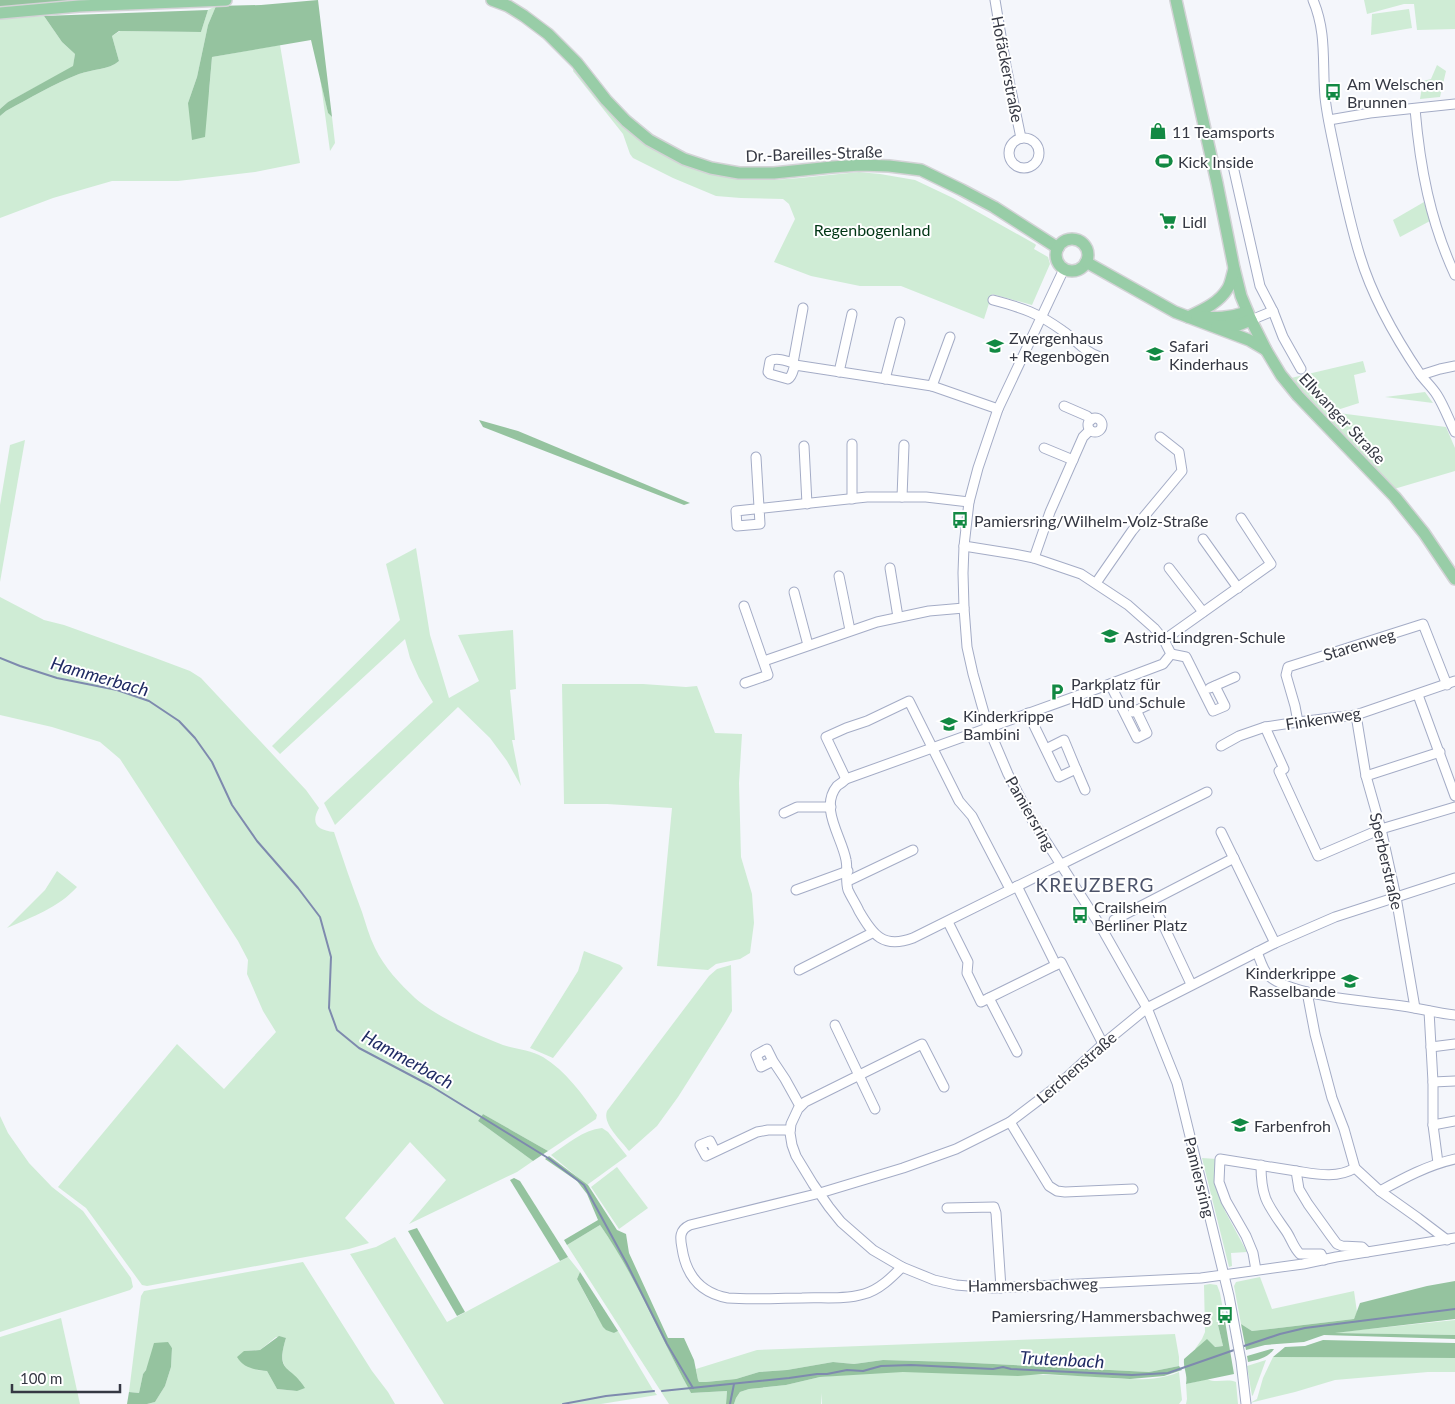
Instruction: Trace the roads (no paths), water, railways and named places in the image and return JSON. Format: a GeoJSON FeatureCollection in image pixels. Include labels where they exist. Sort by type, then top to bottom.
{"type":"FeatureCollection","features":[{"type":"Feature","properties":{"kind":"main road"},"geometry":{"type":"LineString","coordinates":[[0,13],[79,6],[226,0]]}},
{"type":"Feature","properties":{"kind":"main road","name":"Dr.-Bareilles-Straße"},"geometry":{"type":"LineString","coordinates":[[492,0],[508,6],[548,34],[577,63],[606,100],[626,121],[649,140],[684,158],[711,168],[739,173],[774,173],[860,165],[921,170],[970,194],[1058,248]]}},
{"type":"Feature","properties":{"kind":"main road","name":"Ellwanger Straße"},"geometry":{"type":"LineString","coordinates":[[1176,0],[1218,183],[1234,268],[1249,316],[1281,375],[1298,396],[1395,497],[1424,533],[1455,579]]}},
{"type":"Feature","properties":{"kind":"main road"},"geometry":{"type":"LineString","coordinates":[[1065,241],[1079,241],[1086,248],[1088,258],[1086,262],[1079,270],[1069,271],[1064,269],[1060,266],[1056,257],[1058,248],[1065,241]]}},
{"type":"Feature","properties":{"kind":"main road"},"geometry":{"type":"LineString","coordinates":[[1086,262],[1175,312],[1249,340],[1266,350]]}},
{"type":"Feature","properties":{"kind":"main road"},"geometry":{"type":"LineString","coordinates":[[1188,317],[1206,309],[1220,299],[1229,287],[1234,268]]}},
{"type":"Feature","properties":{"kind":"main road"},"geometry":{"type":"LineString","coordinates":[[1188,317],[1249,316]]}},
{"type":"Feature","properties":{"kind":"main road"},"geometry":{"type":"LineString","coordinates":[[1206,324],[1221,327],[1238,325],[1249,316]]}},
{"type":"Feature","properties":{"kind":"street","name":"Hofäckerstraße"},"geometry":{"type":"LineString","coordinates":[[995,0],[1021,138]]}},
{"type":"Feature","properties":{"kind":"street"},"geometry":{"type":"LineString","coordinates":[[1313,0],[1323,33],[1325,96],[1329,120],[1344,198],[1360,257],[1383,314],[1400,344],[1437,395],[1455,432]]}},
{"type":"Feature","properties":{"kind":"street"},"geometry":{"type":"LineString","coordinates":[[1329,120],[1370,113],[1455,104]]}},
{"type":"Feature","properties":{"kind":"street"},"geometry":{"type":"LineString","coordinates":[[1415,109],[1418,146],[1427,194],[1442,248],[1455,275]]}},
{"type":"Feature","properties":{"kind":"street"},"geometry":{"type":"LineString","coordinates":[[1233,166],[1260,286],[1273,311],[1283,337],[1301,369]]}},
{"type":"Feature","properties":{"kind":"street","name":"Pamiersring"},"geometry":{"type":"LineString","coordinates":[[1064,269],[998,409],[978,468],[970,502],[964,546],[964,608],[967,647],[972,674],[988,728],[1008,774],[1030,818],[1101,927],[1147,1008],[1177,1083],[1224,1275],[1237,1337],[1246,1404]]}},
{"type":"Feature","properties":{"kind":"street"},"geometry":{"type":"LineString","coordinates":[[993,300],[1017,306],[1042,316],[1092,354],[1098,356]]}},
{"type":"Feature","properties":{"kind":"street"},"geometry":{"type":"LineString","coordinates":[[803,308],[792,367],[932,386],[998,409]]}},
{"type":"Feature","properties":{"kind":"street"},"geometry":{"type":"LineString","coordinates":[[1249,316],[1273,311]]}},
{"type":"Feature","properties":{"kind":"street"},"geometry":{"type":"LineString","coordinates":[[839,372],[852,314]]}},
{"type":"Feature","properties":{"kind":"street"},"geometry":{"type":"LineString","coordinates":[[885,379],[900,322]]}},
{"type":"Feature","properties":{"kind":"street"},"geometry":{"type":"LineString","coordinates":[[932,386],[950,337]]}},
{"type":"Feature","properties":{"kind":"street"},"geometry":{"type":"LineString","coordinates":[[1421,375],[1455,366]]}},
{"type":"Feature","properties":{"kind":"street"},"geometry":{"type":"LineString","coordinates":[[1064,406],[1087,416],[1091,420]]}},
{"type":"Feature","properties":{"kind":"street"},"geometry":{"type":"LineString","coordinates":[[1095,418],[1100,420],[1103,426],[1098,432],[1090,430],[1088,426],[1091,420],[1095,418]]}},
{"type":"Feature","properties":{"kind":"street"},"geometry":{"type":"LineString","coordinates":[[1034,558],[1050,512],[1083,436],[1090,430]]}},
{"type":"Feature","properties":{"kind":"street"},"geometry":{"type":"LineString","coordinates":[[1096,583],[1132,531],[1182,470],[1179,452],[1160,437]]}},
{"type":"Feature","properties":{"kind":"street"},"geometry":{"type":"LineString","coordinates":[[852,444],[852,499]]}},
{"type":"Feature","properties":{"kind":"street"},"geometry":{"type":"LineString","coordinates":[[902,497],[904,445]]}},
{"type":"Feature","properties":{"kind":"street"},"geometry":{"type":"LineString","coordinates":[[804,446],[807,504]]}},
{"type":"Feature","properties":{"kind":"street"},"geometry":{"type":"LineString","coordinates":[[1044,448],[1073,460]]}},
{"type":"Feature","properties":{"kind":"street"},"geometry":{"type":"LineString","coordinates":[[756,457],[759,515],[807,504],[852,499],[926,497],[970,502]]}},
{"type":"Feature","properties":{"kind":"street"},"geometry":{"type":"LineString","coordinates":[[1164,640],[1272,564],[1241,518]]}},
{"type":"Feature","properties":{"kind":"street"},"geometry":{"type":"LineString","coordinates":[[1203,539],[1238,588]]}},
{"type":"Feature","properties":{"kind":"street"},"geometry":{"type":"LineString","coordinates":[[964,546],[1034,558],[1081,574],[1128,605],[1154,628],[1164,640],[1171,654]]}},
{"type":"Feature","properties":{"kind":"street"},"geometry":{"type":"LineString","coordinates":[[890,568],[898,617]]}},
{"type":"Feature","properties":{"kind":"street"},"geometry":{"type":"LineString","coordinates":[[1169,568],[1203,612]]}},
{"type":"Feature","properties":{"kind":"street"},"geometry":{"type":"LineString","coordinates":[[839,576],[850,630]]}},
{"type":"Feature","properties":{"kind":"street"},"geometry":{"type":"LineString","coordinates":[[794,592],[808,645]]}},
{"type":"Feature","properties":{"kind":"street"},"geometry":{"type":"LineString","coordinates":[[744,606],[768,675],[745,683]]}},
{"type":"Feature","properties":{"kind":"street"},"geometry":{"type":"LineString","coordinates":[[764,661],[877,622],[929,611],[964,608]]}},
{"type":"Feature","properties":{"kind":"street","name":"Starenweg"},"geometry":{"type":"LineString","coordinates":[[1298,722],[1286,675],[1288,666],[1423,624],[1451,683]]}},
{"type":"Feature","properties":{"kind":"street"},"geometry":{"type":"LineString","coordinates":[[1171,654],[1163,664],[846,779],[837,786],[831,807],[832,818],[846,858],[848,889],[872,932],[887,940],[901,942],[948,922],[1014,887],[1207,792]]}},
{"type":"Feature","properties":{"kind":"street"},"geometry":{"type":"LineString","coordinates":[[1171,654],[1186,657],[1213,711],[1225,706],[1215,686]]}},
{"type":"Feature","properties":{"kind":"street"},"geometry":{"type":"LineString","coordinates":[[1204,692],[1235,677]]}},
{"type":"Feature","properties":{"kind":"street","name":"Finkenweg"},"geometry":{"type":"LineString","coordinates":[[1221,746],[1239,736],[1264,727],[1356,715],[1451,683]]}},
{"type":"Feature","properties":{"kind":"street"},"geometry":{"type":"LineString","coordinates":[[1110,684],[1137,738],[1147,733],[1136,710]]}},
{"type":"Feature","properties":{"kind":"street"},"geometry":{"type":"LineString","coordinates":[[1418,695],[1455,796]]}},
{"type":"Feature","properties":{"kind":"street"},"geometry":{"type":"LineString","coordinates":[[846,779],[826,737],[867,721],[909,701],[958,801],[972,816],[1014,887],[1056,965]]}},
{"type":"Feature","properties":{"kind":"street"},"geometry":{"type":"LineString","coordinates":[[1126,715],[1148,705]]}},
{"type":"Feature","properties":{"kind":"street"},"geometry":{"type":"LineString","coordinates":[[1028,713],[1059,777],[1076,769]]}},
{"type":"Feature","properties":{"kind":"street","name":"Sperberstraße"},"geometry":{"type":"LineString","coordinates":[[1356,715],[1366,776],[1381,829],[1396,897],[1415,1008]]}},
{"type":"Feature","properties":{"kind":"street"},"geometry":{"type":"LineString","coordinates":[[1264,727],[1284,769],[1279,771],[1318,856],[1381,829],[1455,807]]}},
{"type":"Feature","properties":{"kind":"street"},"geometry":{"type":"LineString","coordinates":[[1046,749],[1064,740],[1085,790]]}},
{"type":"Feature","properties":{"kind":"street"},"geometry":{"type":"LineString","coordinates":[[1366,776],[1440,752]]}},
{"type":"Feature","properties":{"kind":"street"},"geometry":{"type":"LineString","coordinates":[[784,813],[797,808],[831,807]]}},
{"type":"Feature","properties":{"kind":"street"},"geometry":{"type":"LineString","coordinates":[[1221,832],[1275,943]]}},
{"type":"Feature","properties":{"kind":"street"},"geometry":{"type":"LineString","coordinates":[[848,881],[913,850]]}},
{"type":"Feature","properties":{"kind":"street"},"geometry":{"type":"LineString","coordinates":[[1114,920],[1234,858]]}},
{"type":"Feature","properties":{"kind":"street"},"geometry":{"type":"LineString","coordinates":[[796,890],[848,871]]}},
{"type":"Feature","properties":{"kind":"street","name":"Lerchenstraße"},"geometry":{"type":"LineString","coordinates":[[902,1267],[878,1288],[858,1296],[737,1299],[721,1297],[699,1285],[688,1271],[683,1259],[681,1234],[685,1227],[690,1225],[820,1193],[903,1168],[956,1148],[1010,1122],[1056,1087],[1103,1044],[1147,1008],[1190,984],[1275,943],[1335,917],[1455,878]]}},
{"type":"Feature","properties":{"kind":"street"},"geometry":{"type":"LineString","coordinates":[[1152,901],[1190,984]]}},
{"type":"Feature","properties":{"kind":"street"},"geometry":{"type":"LineString","coordinates":[[948,922],[968,962],[967,973],[981,1002],[1061,962],[1103,1044]]}},
{"type":"Feature","properties":{"kind":"street"},"geometry":{"type":"LineString","coordinates":[[799,970],[872,932]]}},
{"type":"Feature","properties":{"kind":"street"},"geometry":{"type":"LineString","coordinates":[[1257,952],[1268,975],[1285,985],[1307,992],[1351,1000],[1455,1015]]}},
{"type":"Feature","properties":{"kind":"street"},"geometry":{"type":"LineString","coordinates":[[1307,992],[1315,1034],[1332,1098],[1344,1129],[1355,1168],[1380,1192],[1451,1239]]}},
{"type":"Feature","properties":{"kind":"street"},"geometry":{"type":"LineString","coordinates":[[989,998],[1017,1052]]}},
{"type":"Feature","properties":{"kind":"street"},"geometry":{"type":"LineString","coordinates":[[1429,1012],[1433,1082],[1433,1125],[1438,1163]]}},
{"type":"Feature","properties":{"kind":"street"},"geometry":{"type":"LineString","coordinates":[[835,1025],[875,1110]]}},
{"type":"Feature","properties":{"kind":"street"},"geometry":{"type":"LineString","coordinates":[[715,1152],[757,1132],[790,1130],[793,1119],[800,1106],[805,1102],[922,1044],[944,1086]]}},
{"type":"Feature","properties":{"kind":"street"},"geometry":{"type":"LineString","coordinates":[[1431,1046],[1455,1044]]}},
{"type":"Feature","properties":{"kind":"street"},"geometry":{"type":"LineString","coordinates":[[773,1061],[800,1106]]}},
{"type":"Feature","properties":{"kind":"street"},"geometry":{"type":"LineString","coordinates":[[1433,1082],[1455,1081]]}},
{"type":"Feature","properties":{"kind":"street"},"geometry":{"type":"LineString","coordinates":[[1433,1125],[1455,1121]]}},
{"type":"Feature","properties":{"kind":"street"},"geometry":{"type":"LineString","coordinates":[[1010,1122],[1049,1186],[1057,1191],[1134,1189]]}},
{"type":"Feature","properties":{"kind":"street","name":"Hammersbachweg"},"geometry":{"type":"LineString","coordinates":[[790,1130],[796,1156],[829,1207],[848,1228],[873,1250],[902,1267],[934,1280],[956,1285],[976,1288],[1001,1288],[1201,1278],[1303,1264],[1451,1239]]}},
{"type":"Feature","properties":{"kind":"street"},"geometry":{"type":"LineString","coordinates":[[1256,1270],[1246,1236],[1226,1201],[1219,1182],[1220,1159],[1324,1176],[1338,1175],[1355,1168]]}},
{"type":"Feature","properties":{"kind":"street"},"geometry":{"type":"LineString","coordinates":[[1380,1192],[1404,1178],[1438,1163],[1455,1159]]}},
{"type":"Feature","properties":{"kind":"street"},"geometry":{"type":"LineString","coordinates":[[1261,1165],[1261,1183],[1266,1200],[1295,1249],[1300,1254],[1321,1254],[1324,1260]]}},
{"type":"Feature","properties":{"kind":"street","name":"Hammersbachweg"},"geometry":{"type":"LineString","coordinates":[[1296,1171],[1299,1189],[1337,1244],[1346,1247],[1362,1247],[1367,1252]]}},
{"type":"Feature","properties":{"kind":"street"},"geometry":{"type":"LineString","coordinates":[[947,1208],[994,1207],[1001,1288]]}},
{"type":"Feature","properties":{"kind":"waterway","name":"Hammerbach"},"geometry":{"type":"LineString","coordinates":[[0,658],[57,678],[117,690],[149,701],[179,721],[195,738],[212,762],[232,805],[257,841],[298,888],[320,917],[331,957],[329,1008],[337,1030],[359,1048],[431,1086],[548,1158],[584,1185],[627,1264],[667,1344],[693,1388]]}},
{"type":"Feature","properties":{"kind":"waterway","name":"Trutenbach"},"geometry":{"type":"LineString","coordinates":[[1241,1347],[1305,1328],[1455,1309]]}},
{"type":"Feature","properties":{"kind":"waterway","name":"Trutenbach"},"geometry":{"type":"LineString","coordinates":[[662,1391],[827,1374],[847,1370],[863,1371],[881,1366],[911,1365],[993,1369],[1003,1367],[1011,1369],[1132,1375],[1168,1373],[1237,1349]]}},
{"type":"Feature","properties":{"kind":"waterway"},"geometry":{"type":"LineString","coordinates":[[730,1404],[734,1384]]}},
{"type":"Feature","properties":{"kind":"waterway","name":"Trutenbach"},"geometry":{"type":"LineString","coordinates":[[563,1404],[606,1396],[654,1391]]}},
{"type":"Feature","properties":{"kind":"place","name":"Am Welschen Brunnen"},"geometry":{"type":"Point","coordinates":[1333,92]}},
{"type":"Feature","properties":{"kind":"place","name":"11 Teamsports"},"geometry":{"type":"Point","coordinates":[1158,131]}},
{"type":"Feature","properties":{"kind":"place","name":"Kick Inside"},"geometry":{"type":"Point","coordinates":[1164,161]}},
{"type":"Feature","properties":{"kind":"place","name":"Lidl"},"geometry":{"type":"Point","coordinates":[1168,221]}},
{"type":"Feature","properties":{"kind":"place","name":"Zwergenhaus + Regenbogen"},"geometry":{"type":"Point","coordinates":[995,346]}},
{"type":"Feature","properties":{"kind":"place","name":"Safari Kinderhaus"},"geometry":{"type":"Point","coordinates":[1155,354]}},
{"type":"Feature","properties":{"kind":"place","name":"Pamiersring/Wilhelm-Volz-Straße"},"geometry":{"type":"Point","coordinates":[960,520]}},
{"type":"Feature","properties":{"kind":"place","name":"Astrid-Lindgren-Schule"},"geometry":{"type":"Point","coordinates":[1110,636]}},
{"type":"Feature","properties":{"kind":"place","name":"Parkplatz für HdD und Schule"},"geometry":{"type":"Point","coordinates":[1057,692]}},
{"type":"Feature","properties":{"kind":"place","name":"Kinderkrippe Bambini"},"geometry":{"type":"Point","coordinates":[949,724]}},
{"type":"Feature","properties":{"kind":"place","name":"Crailsheim Berliner Platz"},"geometry":{"type":"Point","coordinates":[1080,915]}},
{"type":"Feature","properties":{"kind":"place","name":"Kinderkrippe Rasselbande"},"geometry":{"type":"Point","coordinates":[1350,981]}},
{"type":"Feature","properties":{"kind":"place","name":"Farbenfroh"},"geometry":{"type":"Point","coordinates":[1240,1125]}},
{"type":"Feature","properties":{"kind":"place","name":"Pamiersring/Hammersbachweg"},"geometry":{"type":"Point","coordinates":[1225,1315]}},
{"type":"Feature","properties":{"kind":"district","name":"KREUZBERG"},"geometry":{"type":"Point","coordinates":[1095,884]}},
{"type":"Feature","properties":{"kind":"park label","name":"Regenbogenland"},"geometry":{"type":"Point","coordinates":[872,229]}}]}
